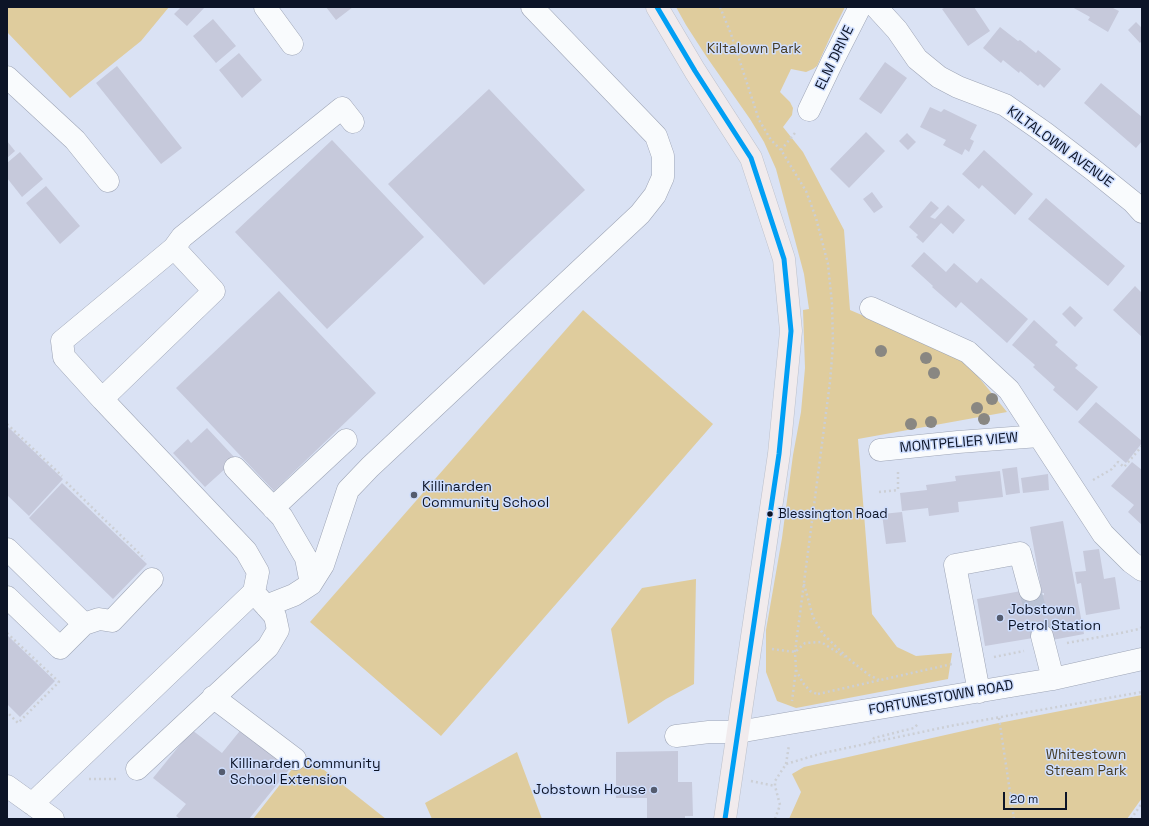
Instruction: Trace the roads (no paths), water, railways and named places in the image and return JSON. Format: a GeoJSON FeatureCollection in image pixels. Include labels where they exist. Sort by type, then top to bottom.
{"type":"FeatureCollection","features":[{"type":"Feature","properties":{"kind":"main road"},"geometry":{"type":"LineString","coordinates":[[657,7],[695,71],[751,158],[784,259],[791,331],[779,454],[725,819]]}},
{"type":"Feature","properties":{"kind":"street"},"geometry":{"type":"LineString","coordinates":[[265,7],[292,44]]}},
{"type":"Feature","properties":{"kind":"street"},"geometry":{"type":"LineString","coordinates":[[32,804],[260,599],[294,595],[311,584],[324,565],[348,490],[640,214],[655,195],[663,177],[664,156],[656,136],[532,7]]}},
{"type":"Feature","properties":{"kind":"street","name":"ELM DRIVE"},"geometry":{"type":"LineString","coordinates":[[809,110],[860,7]]}},
{"type":"Feature","properties":{"kind":"street","name":"KILTALOWN AVENUE"},"geometry":{"type":"LineString","coordinates":[[876,7],[897,30],[918,59],[939,77],[958,87],[1005,106],[1139,201]]}},
{"type":"Feature","properties":{"kind":"street"},"geometry":{"type":"LineString","coordinates":[[7,77],[75,140],[108,181]]}},
{"type":"Feature","properties":{"kind":"street"},"geometry":{"type":"LineString","coordinates":[[137,769],[268,647],[278,630],[275,616],[260,599],[258,572],[246,551],[64,357],[62,341],[174,248],[182,237],[342,108],[353,122]]}},
{"type":"Feature","properties":{"kind":"street"},"geometry":{"type":"LineString","coordinates":[[102,398],[214,291],[174,248]]}},
{"type":"Feature","properties":{"kind":"street","name":"MONTPELIER VIEW"},"geometry":{"type":"LineString","coordinates":[[871,308],[968,352],[1009,390],[1103,534],[1131,562],[1142,570]]}},
{"type":"Feature","properties":{"kind":"street","name":"MONTPELIER VIEW"},"geometry":{"type":"LineString","coordinates":[[880,450],[1039,436]]}},
{"type":"Feature","properties":{"kind":"street"},"geometry":{"type":"LineString","coordinates":[[273,508],[346,440]]}},
{"type":"Feature","properties":{"kind":"street"},"geometry":{"type":"LineString","coordinates":[[235,468],[282,517],[306,558],[311,584]]}},
{"type":"Feature","properties":{"kind":"street"},"geometry":{"type":"LineString","coordinates":[[7,550],[84,624]]}},
{"type":"Feature","properties":{"kind":"street"},"geometry":{"type":"LineString","coordinates":[[979,692],[955,565],[1020,553],[1030,590]]}},
{"type":"Feature","properties":{"kind":"street"},"geometry":{"type":"LineString","coordinates":[[7,597],[60,648],[84,624],[99,619],[112,621],[151,571]]}},
{"type":"Feature","properties":{"kind":"street"},"geometry":{"type":"LineString","coordinates":[[1042,636],[1053,679]]}},
{"type":"Feature","properties":{"kind":"street","name":"FORTUNESTOWN ROAD"},"geometry":{"type":"LineString","coordinates":[[676,736],[709,732],[738,732],[1053,679],[1142,659]]}},
{"type":"Feature","properties":{"kind":"street"},"geometry":{"type":"LineString","coordinates":[[213,697],[295,759]]}},
{"type":"Feature","properties":{"kind":"street"},"geometry":{"type":"LineString","coordinates":[[7,786],[53,819]]}},
{"type":"Feature","properties":{"kind":"tunnel"},"geometry":{"type":"LineString","coordinates":[[1030,590],[1042,636]]}},
{"type":"Feature","properties":{"kind":"place","name":"Killinarden Community School"},"geometry":{"type":"Point","coordinates":[414,495]}},
{"type":"Feature","properties":{"kind":"place","name":"Blessington Road"},"geometry":{"type":"Point","coordinates":[770,514]}},
{"type":"Feature","properties":{"kind":"place","name":"Jobstown Petrol Station"},"geometry":{"type":"Point","coordinates":[1000,618]}},
{"type":"Feature","properties":{"kind":"place","name":"Killinarden Community School Extension"},"geometry":{"type":"Point","coordinates":[222,772]}},
{"type":"Feature","properties":{"kind":"place","name":"Jobstown House"},"geometry":{"type":"Point","coordinates":[654,790]}},
{"type":"Feature","properties":{"kind":"park label","name":"Kiltalown Park"},"geometry":{"type":"Point","coordinates":[754,49]}},
{"type":"Feature","properties":{"kind":"park label","name":"Whitestown Stream Park"},"geometry":{"type":"Point","coordinates":[1086,764]}}]}
